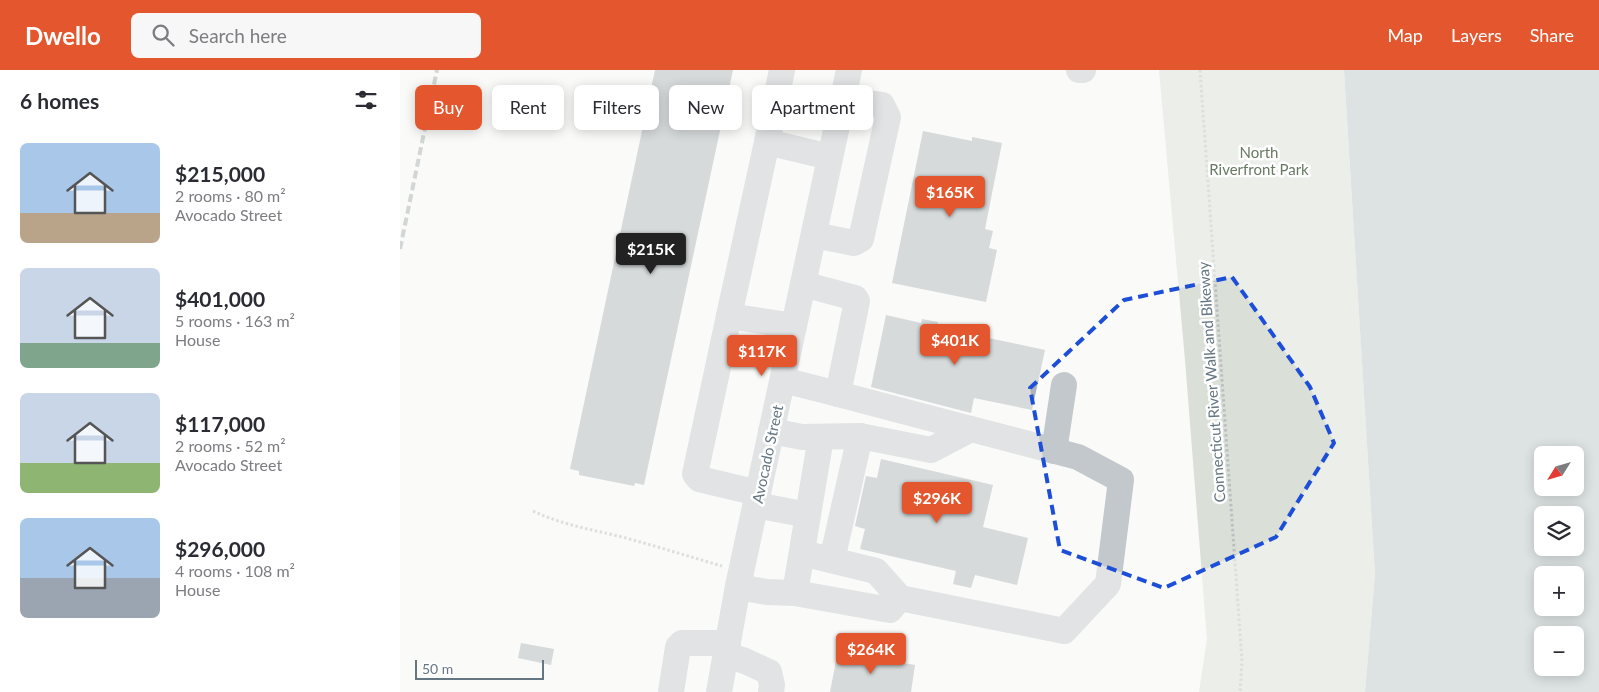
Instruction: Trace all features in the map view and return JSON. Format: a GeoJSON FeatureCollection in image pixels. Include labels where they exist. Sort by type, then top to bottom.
{"type":"FeatureCollection","features":[{"type":"Feature","properties":{"kind":"street"},"geometry":{"type":"LineString","coordinates":[[782,70],[696,474],[699,479],[808,515]]}},
{"type":"Feature","properties":{"kind":"street","name":"Avocado Street"},"geometry":{"type":"LineString","coordinates":[[846,85],[850,70]]}},
{"type":"Feature","properties":{"kind":"street"},"geometry":{"type":"LineString","coordinates":[[814,235],[854,243],[862,239],[888,118],[882,105],[873,104]]}},
{"type":"Feature","properties":{"kind":"street","name":"Avocado Street"},"geometry":{"type":"LineString","coordinates":[[719,692],[740,580],[836,130]]}},
{"type":"Feature","properties":{"kind":"street"},"geometry":{"type":"LineString","coordinates":[[767,142],[830,157]]}},
{"type":"Feature","properties":{"kind":"street"},"geometry":{"type":"LineString","coordinates":[[803,284],[857,300],[838,394]]}},
{"type":"Feature","properties":{"kind":"street"},"geometry":{"type":"LineString","coordinates":[[729,316],[794,326]]}},
{"type":"Feature","properties":{"kind":"street"},"geometry":{"type":"LineString","coordinates":[[783,380],[1078,457],[1121,480],[1108,584],[1064,631],[900,598],[876,570],[802,553]]}},
{"type":"Feature","properties":{"kind":"street"},"geometry":{"type":"LineString","coordinates":[[1054,451],[1064,385]]}},
{"type":"Feature","properties":{"kind":"street"},"geometry":{"type":"LineString","coordinates":[[772,432],[802,437],[860,436],[931,450],[971,429]]}},
{"type":"Feature","properties":{"kind":"street"},"geometry":{"type":"LineString","coordinates":[[832,560],[860,436]]}},
{"type":"Feature","properties":{"kind":"street"},"geometry":{"type":"LineString","coordinates":[[795,593],[821,437]]}},
{"type":"Feature","properties":{"kind":"street"},"geometry":{"type":"LineString","coordinates":[[740,580],[767,592],[795,593],[890,610],[900,598]]}},
{"type":"Feature","properties":{"kind":"street"},"geometry":{"type":"LineString","coordinates":[[671,692],[678,647],[682,643],[727,649],[745,661],[769,672],[772,685],[771,692]]}},
{"type":"Feature","properties":{"kind":"path","name":"Connecticut River Walk and Bikeway"},"geometry":{"type":"LineString","coordinates":[[1200,70],[1242,651],[1240,692]]}},
{"type":"Feature","properties":{"kind":"path"},"geometry":{"type":"LineString","coordinates":[[533,511],[563,523],[656,546],[740,580]]}},
{"type":"Feature","properties":{"kind":"highlighted area"},"geometry":{"type":"Polygon","coordinates":[[[1232,277],[1310,387],[1334,443],[1276,537],[1164,588],[1060,550],[1030,388],[1124,300],[1232,277]]]}},
{"type":"Feature","properties":{"kind":"green space","name":"North Riverfront Park"},"geometry":{"type":"Polygon","coordinates":[[[1159,70],[1344,70],[1375,574],[1365,692],[1199,692],[1207,639],[1185,360],[1159,70]]]}},
{"type":"Feature","properties":{"kind":"shaded area"},"geometry":{"type":"Polygon","coordinates":[[[1344,70],[1599,70],[1599,692],[1365,692],[1375,574],[1344,70]]]}},
{"type":"Feature","properties":{"kind":"building"},"geometry":{"type":"Polygon","coordinates":[[[655,70],[733,70],[730,85],[669,85],[669,130],[720,130],[644,485],[635,483],[634,486],[579,475],[579,471],[570,469],[642,130],[659,130],[659,85],[652,85],[655,70]]]}},
{"type":"Feature","properties":{"kind":"building"},"geometry":{"type":"Polygon","coordinates":[[[923,131],[972,141],[972,137],[1002,143],[985,229],[993,231],[989,248],[997,250],[986,302],[892,283],[923,131]]]}},
{"type":"Feature","properties":{"kind":"building"},"geometry":{"type":"Polygon","coordinates":[[[886,315],[921,323],[922,319],[938,322],[937,327],[1045,350],[1032,410],[974,398],[971,413],[871,387],[886,315]]]}},
{"type":"Feature","properties":{"kind":"building"},"geometry":{"type":"Polygon","coordinates":[[[881,459],[993,485],[983,527],[1028,538],[1017,585],[975,575],[971,588],[953,584],[956,571],[860,549],[865,529],[855,526],[866,476],[877,478],[881,459]]]}},
{"type":"Feature","properties":{"kind":"building"},"geometry":{"type":"Polygon","coordinates":[[[521,643],[554,649],[551,665],[518,658],[521,643]]]}},
{"type":"Feature","properties":{"kind":"building"},"geometry":{"type":"Polygon","coordinates":[[[838,651],[915,665],[911,692],[830,692],[838,651]]]}},
{"type":"Feature","properties":{"kind":"railway"},"geometry":{"type":"LineString","coordinates":[[400,249],[437,70]]}}]}
